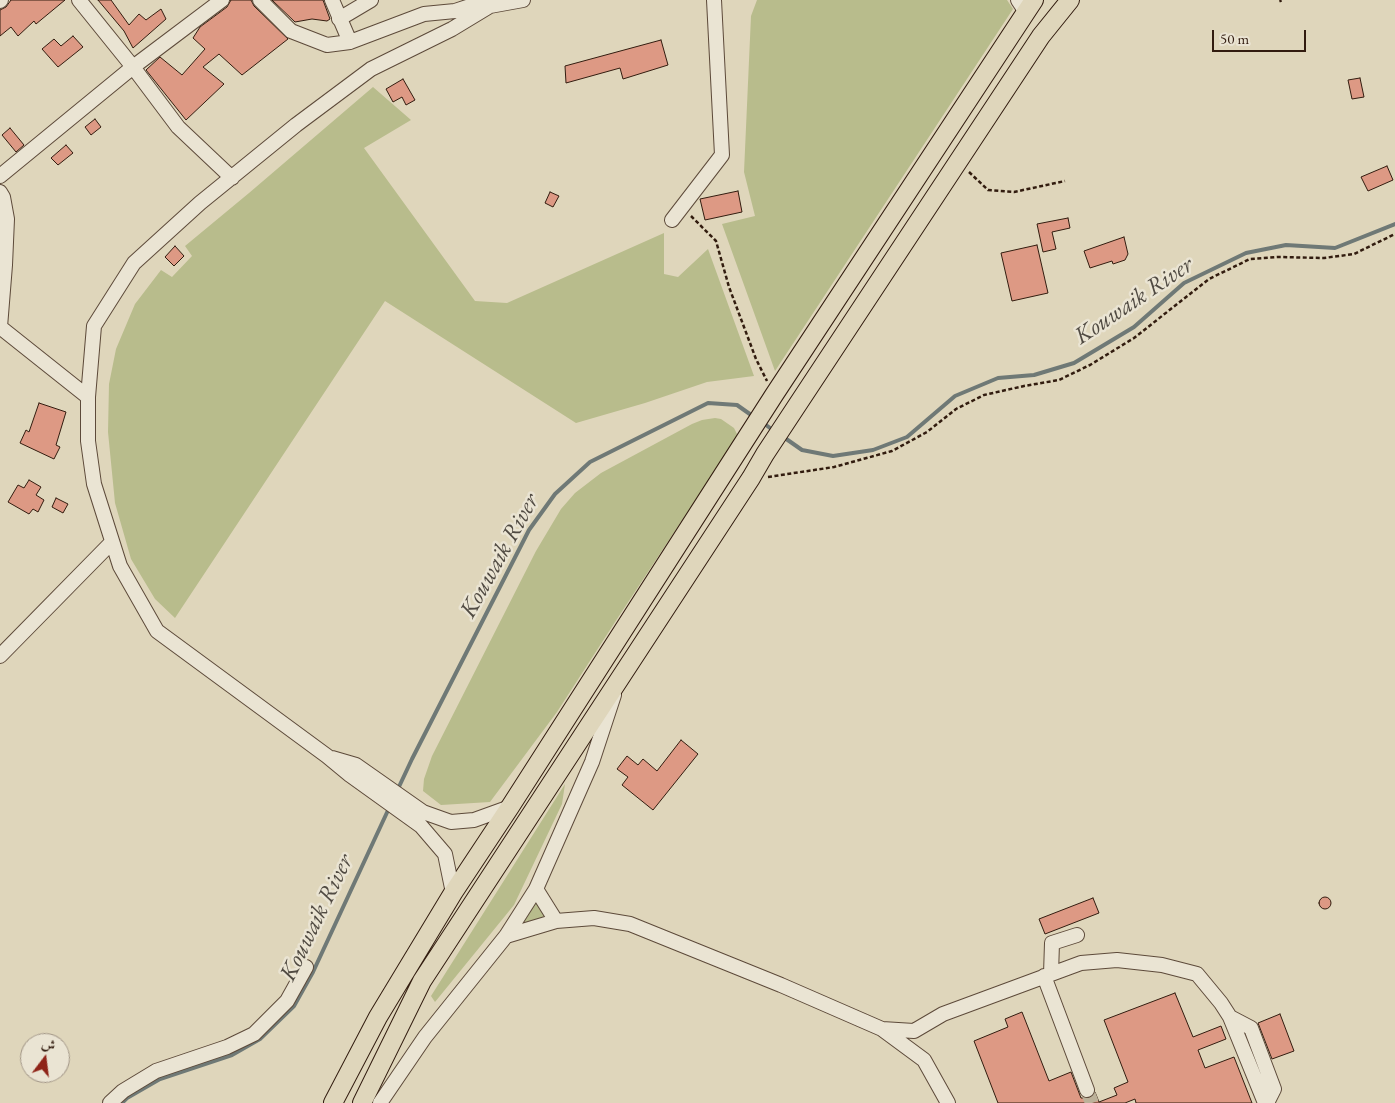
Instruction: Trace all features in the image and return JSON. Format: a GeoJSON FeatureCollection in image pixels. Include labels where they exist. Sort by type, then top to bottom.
{"type":"FeatureCollection","features":[{"type":"Feature","properties":{"kind":"main road"},"geometry":{"type":"LineString","coordinates":[[362,1103],[422,981],[618,684],[765,454],[958,161],[1041,36],[1070,0]]}},
{"type":"Feature","properties":{"kind":"main road"},"geometry":{"type":"LineString","coordinates":[[333,1103],[378,1017],[453,893],[1026,4]]}},
{"type":"Feature","properties":{"kind":"street"},"geometry":{"type":"LineString","coordinates":[[79,0],[178,127],[232,178]]}},
{"type":"Feature","properties":{"kind":"street"},"geometry":{"type":"LineString","coordinates":[[0,176],[133,67],[222,0]]}},
{"type":"Feature","properties":{"kind":"street"},"geometry":{"type":"LineString","coordinates":[[260,0],[291,31],[327,45],[350,42],[424,14],[455,11],[474,5],[490,6],[523,0]]}},
{"type":"Feature","properties":{"kind":"street"},"geometry":{"type":"LineString","coordinates":[[332,0],[350,42]]}},
{"type":"Feature","properties":{"kind":"street"},"geometry":{"type":"LineString","coordinates":[[339,19],[371,0]]}},
{"type":"Feature","properties":{"kind":"street"},"geometry":{"type":"LineString","coordinates":[[672,220],[722,155],[714,0]]}},
{"type":"Feature","properties":{"kind":"street"},"geometry":{"type":"LineString","coordinates":[[453,893],[445,854],[422,819],[353,770],[327,756],[157,631],[120,566],[94,484],[88,441],[88,397],[94,326],[134,263],[200,203],[296,125],[372,69],[452,29],[490,6]]}},
{"type":"Feature","properties":{"kind":"street"},"geometry":{"type":"LineString","coordinates":[[0,192],[3,197],[6,219],[5,265],[0,327],[88,397]]}},
{"type":"Feature","properties":{"kind":"street"},"geometry":{"type":"LineString","coordinates":[[0,656],[112,542]]}},
{"type":"Feature","properties":{"kind":"street"},"geometry":{"type":"LineString","coordinates":[[380,1103],[425,1037],[506,936],[536,889],[592,762],[618,684]]}},
{"type":"Feature","properties":{"kind":"street"},"geometry":{"type":"LineString","coordinates":[[422,819],[451,822],[474,820],[510,807]]}},
{"type":"Feature","properties":{"kind":"street"},"geometry":{"type":"LineString","coordinates":[[536,889],[556,921]]}},
{"type":"Feature","properties":{"kind":"street"},"geometry":{"type":"LineString","coordinates":[[506,936],[556,921],[594,918],[630,924],[781,985],[882,1029],[924,1060],[948,1103]]}},
{"type":"Feature","properties":{"kind":"street"},"geometry":{"type":"LineString","coordinates":[[1077,935],[1052,943],[1048,975],[1087,1090]]}},
{"type":"Feature","properties":{"kind":"street"},"geometry":{"type":"LineString","coordinates":[[882,1029],[914,1031],[943,1014],[1081,963],[1116,960],[1162,965],[1197,974],[1221,1003],[1230,1017],[1266,1103]]}},
{"type":"Feature","properties":{"kind":"street"},"geometry":{"type":"LineString","coordinates":[[110,1103],[123,1091],[156,1071],[227,1047],[254,1034],[287,1001],[306,967]]}},
{"type":"Feature","properties":{"kind":"path"},"geometry":{"type":"LineString","coordinates":[[958,161],[988,190],[1014,192],[1065,182]]}},
{"type":"Feature","properties":{"kind":"path"},"geometry":{"type":"LineString","coordinates":[[682,206],[716,241],[729,287],[756,359],[775,393]]}},
{"type":"Feature","properties":{"kind":"path"},"geometry":{"type":"LineString","coordinates":[[751,478],[782,476],[834,468],[892,451],[928,432],[956,409],[984,395],[1059,380],[1090,366],[1134,338],[1209,279],[1250,259],[1278,257],[1324,258],[1354,254],[1395,234]]}},
{"type":"Feature","properties":{"kind":"green space"},"geometry":{"type":"Polygon","coordinates":[[[757,0],[1007,0],[1013,9],[775,371],[722,224],[755,216],[744,172],[751,16],[757,0]]]}},
{"type":"Feature","properties":{"kind":"green space"},"geometry":{"type":"Polygon","coordinates":[[[373,87],[411,120],[364,148],[475,301],[507,303],[664,233],[664,274],[678,277],[708,249],[754,376],[707,382],[645,403],[576,423],[385,301],[175,618],[155,599],[131,559],[115,503],[108,432],[109,384],[116,349],[135,304],[161,270],[172,277],[192,256],[185,246],[373,87]]]}},
{"type":"Feature","properties":{"kind":"green space"},"geometry":{"type":"Polygon","coordinates":[[[715,418],[721,419],[734,428],[739,438],[738,442],[698,496],[557,712],[490,802],[441,805],[423,791],[424,779],[432,756],[536,551],[561,509],[575,493],[601,473],[692,424],[715,418]]]}},
{"type":"Feature","properties":{"kind":"green space"},"geometry":{"type":"Polygon","coordinates":[[[565,784],[562,804],[514,905],[435,1002],[431,996],[565,784]]]}},
{"type":"Feature","properties":{"kind":"green space"},"geometry":{"type":"Polygon","coordinates":[[[535,899],[546,917],[519,924],[535,899]]]}},
{"type":"Feature","properties":{"kind":"building"},"geometry":{"type":"Polygon","coordinates":[[[11,0],[65,0],[36,24],[34,21],[18,36],[11,27],[0,36],[0,10],[6,7],[11,0]]]}},
{"type":"Feature","properties":{"kind":"building"},"geometry":{"type":"Polygon","coordinates":[[[98,0],[111,0],[129,25],[139,14],[146,20],[161,9],[166,19],[133,48],[124,31],[98,0]]]}},
{"type":"Feature","properties":{"kind":"building"},"geometry":{"type":"Polygon","coordinates":[[[231,0],[251,0],[254,6],[288,39],[242,75],[219,54],[203,67],[224,84],[186,120],[146,70],[160,57],[182,75],[205,49],[193,38],[200,27],[227,7],[231,0]]]}},
{"type":"Feature","properties":{"kind":"building"},"geometry":{"type":"Polygon","coordinates":[[[272,0],[323,0],[330,19],[327,21],[312,19],[295,22],[272,0]]]}},
{"type":"Feature","properties":{"kind":"building"},"geometry":{"type":"Polygon","coordinates":[[[73,36],[83,47],[58,67],[42,49],[54,39],[61,46],[73,36]]]}},
{"type":"Feature","properties":{"kind":"building"},"geometry":{"type":"Polygon","coordinates":[[[661,40],[668,65],[623,79],[620,68],[566,83],[565,66],[661,40]]]}},
{"type":"Feature","properties":{"kind":"building"},"geometry":{"type":"Polygon","coordinates":[[[1360,78],[1364,97],[1352,99],[1348,80],[1360,78]]]}},
{"type":"Feature","properties":{"kind":"building"},"geometry":{"type":"Polygon","coordinates":[[[403,79],[415,100],[406,105],[402,97],[393,102],[386,89],[403,79]]]}},
{"type":"Feature","properties":{"kind":"building"},"geometry":{"type":"Polygon","coordinates":[[[95,119],[101,127],[91,135],[85,127],[95,119]]]}},
{"type":"Feature","properties":{"kind":"building"},"geometry":{"type":"Polygon","coordinates":[[[10,128],[24,145],[16,152],[2,135],[10,128]]]}},
{"type":"Feature","properties":{"kind":"building"},"geometry":{"type":"Polygon","coordinates":[[[66,145],[73,153],[58,165],[51,158],[66,145]]]}},
{"type":"Feature","properties":{"kind":"building"},"geometry":{"type":"Polygon","coordinates":[[[1387,166],[1393,180],[1368,191],[1361,177],[1387,166]]]}},
{"type":"Feature","properties":{"kind":"building"},"geometry":{"type":"Polygon","coordinates":[[[738,191],[742,212],[705,220],[700,199],[738,191]]]}},
{"type":"Feature","properties":{"kind":"building"},"geometry":{"type":"Polygon","coordinates":[[[550,192],[559,196],[553,207],[545,203],[550,192]]]}},
{"type":"Feature","properties":{"kind":"building"},"geometry":{"type":"Polygon","coordinates":[[[1068,218],[1070,228],[1052,232],[1056,249],[1043,252],[1037,224],[1068,218]]]}},
{"type":"Feature","properties":{"kind":"building"},"geometry":{"type":"Polygon","coordinates":[[[1124,237],[1128,254],[1125,260],[1113,264],[1112,261],[1090,268],[1084,251],[1124,237]]]}},
{"type":"Feature","properties":{"kind":"building"},"geometry":{"type":"Polygon","coordinates":[[[1037,245],[1048,293],[1012,301],[1001,253],[1037,245]]]}},
{"type":"Feature","properties":{"kind":"building"},"geometry":{"type":"Polygon","coordinates":[[[175,246],[184,256],[174,266],[165,257],[175,246]]]}},
{"type":"Feature","properties":{"kind":"building"},"geometry":{"type":"Polygon","coordinates":[[[39,403],[66,412],[56,445],[60,447],[54,459],[20,443],[26,430],[29,432],[39,403]]]}},
{"type":"Feature","properties":{"kind":"building"},"geometry":{"type":"Polygon","coordinates":[[[29,480],[41,487],[36,495],[44,500],[38,512],[33,509],[29,514],[8,502],[18,485],[24,488],[29,480]]]}},
{"type":"Feature","properties":{"kind":"building"},"geometry":{"type":"Polygon","coordinates":[[[56,498],[68,504],[63,513],[52,507],[56,498]]]}},
{"type":"Feature","properties":{"kind":"building"},"geometry":{"type":"Polygon","coordinates":[[[681,740],[698,754],[653,810],[622,785],[628,777],[617,769],[627,756],[638,765],[643,759],[657,771],[681,740]]]}},
{"type":"Feature","properties":{"kind":"building"},"geometry":{"type":"Polygon","coordinates":[[[1323,897],[1327,897],[1331,903],[1327,909],[1323,909],[1319,905],[1319,901],[1323,897]]]}},
{"type":"Feature","properties":{"kind":"building"},"geometry":{"type":"Polygon","coordinates":[[[1093,898],[1099,913],[1045,934],[1039,919],[1093,898]]]}},
{"type":"Feature","properties":{"kind":"building"},"geometry":{"type":"Polygon","coordinates":[[[1175,993],[1193,1037],[1221,1026],[1226,1039],[1198,1050],[1205,1068],[1234,1057],[1252,1103],[1136,1103],[1135,1099],[1125,1103],[998,1103],[974,1041],[1008,1027],[1005,1019],[1022,1012],[1049,1081],[1071,1072],[1081,1098],[1090,1098],[1095,1092],[1099,1102],[1117,1095],[1114,1088],[1128,1082],[1104,1020],[1175,993]]]}},
{"type":"Feature","properties":{"kind":"building"},"geometry":{"type":"Polygon","coordinates":[[[1280,1014],[1294,1051],[1272,1059],[1258,1023],[1280,1014]]]}},
{"type":"Feature","properties":{"kind":"waterway","name":"Kouwaik River"},"geometry":{"type":"LineString","coordinates":[[782,436],[802,450],[833,456],[873,450],[907,437],[955,396],[998,378],[1034,375],[1074,363],[1134,327],[1184,283],[1246,253],[1286,245],[1335,248],[1395,224]]}},
{"type":"Feature","properties":{"kind":"waterway","name":"Kouwaik River"},"geometry":{"type":"LineString","coordinates":[[397,791],[529,530],[555,494],[590,462],[708,403],[737,405],[754,417]]}},
{"type":"Feature","properties":{"kind":"waterway","name":"Kouwaik River"},"geometry":{"type":"LineString","coordinates":[[762,422],[774,431]]}},
{"type":"Feature","properties":{"kind":"waterway","name":"Kouwaik River"},"geometry":{"type":"LineString","coordinates":[[122,1103],[127,1098],[160,1079],[232,1055],[260,1039],[294,1006],[313,972],[390,806]]}},
{"type":"Feature","properties":{"kind":"tunnel"},"geometry":{"type":"LineString","coordinates":[[1087,1090],[1092,1103]]}}]}
